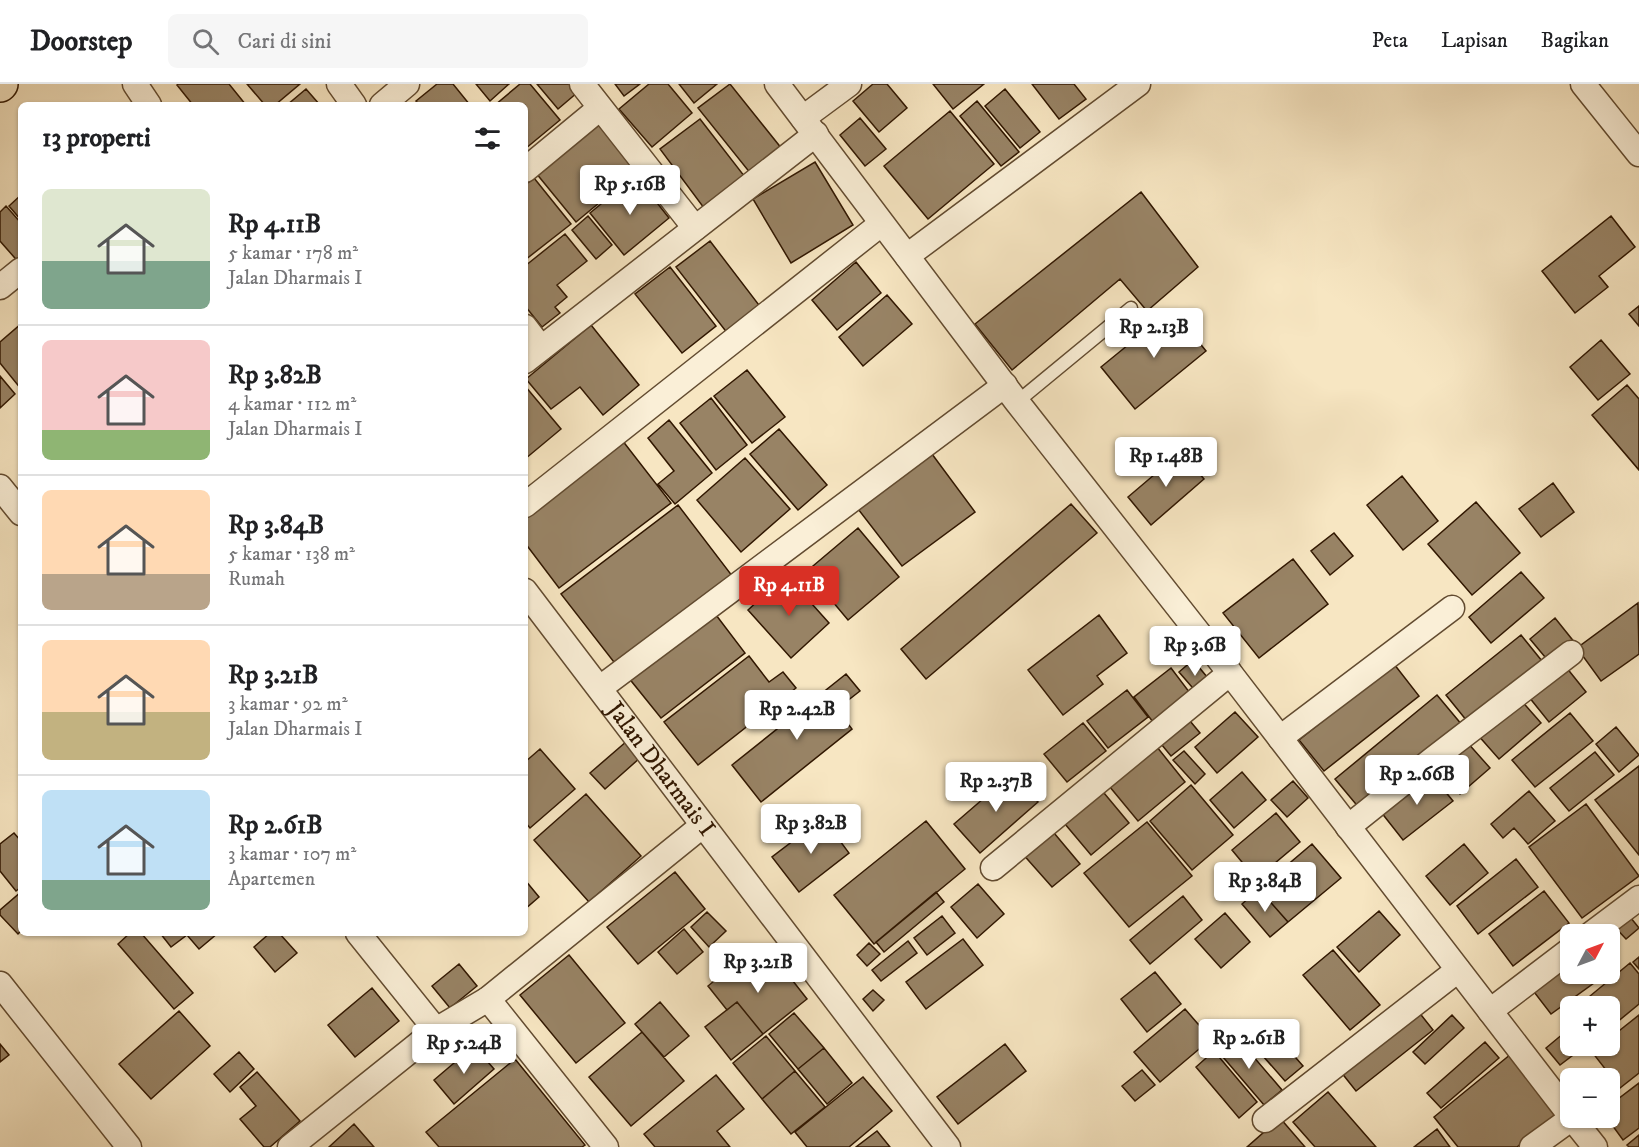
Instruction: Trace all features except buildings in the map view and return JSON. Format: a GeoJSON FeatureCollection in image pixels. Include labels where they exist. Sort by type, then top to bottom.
{"type":"FeatureCollection","features":[{"type":"Feature","properties":{"kind":"street"},"geometry":{"type":"LineString","coordinates":[[135,84],[147,102]]}},
{"type":"Feature","properties":{"kind":"street"},"geometry":{"type":"LineString","coordinates":[[339,84],[352,102]]}},
{"type":"Feature","properties":{"kind":"street"},"geometry":{"type":"LineString","coordinates":[[386,102],[407,84]]}},
{"type":"Feature","properties":{"kind":"street"},"geometry":{"type":"LineString","coordinates":[[582,84],[695,228]]}},
{"type":"Feature","properties":{"kind":"street"},"geometry":{"type":"LineString","coordinates":[[777,84],[881,224],[1560,1102]]}},
{"type":"Feature","properties":{"kind":"street"},"geometry":{"type":"LineString","coordinates":[[528,338],[533,355],[695,228],[810,126],[849,84]]}},
{"type":"Feature","properties":{"kind":"street"},"geometry":{"type":"LineString","coordinates":[[907,256],[1138,84]]}},
{"type":"Feature","properties":{"kind":"street"},"geometry":{"type":"LineString","coordinates":[[1583,84],[1639,154]]}},
{"type":"Feature","properties":{"kind":"street"},"geometry":{"type":"LineString","coordinates":[[528,168],[600,108]]}},
{"type":"Feature","properties":{"kind":"street"},"geometry":{"type":"LineString","coordinates":[[528,503],[881,224]]}},
{"type":"Feature","properties":{"kind":"street"},"geometry":{"type":"LineString","coordinates":[[0,287],[18,272]]}},
{"type":"Feature","properties":{"kind":"street"},"geometry":{"type":"LineString","coordinates":[[600,688],[1011,393]]}},
{"type":"Feature","properties":{"kind":"street"},"geometry":{"type":"LineString","coordinates":[[0,487],[18,509]]}},
{"type":"Feature","properties":{"kind":"street","name":"Jalan Dharmais I"},"geometry":{"type":"LineString","coordinates":[[528,595],[948,1147]]}},
{"type":"Feature","properties":{"kind":"street"},"geometry":{"type":"LineString","coordinates":[[1280,738],[1452,608]]}},
{"type":"Feature","properties":{"kind":"street"},"geometry":{"type":"LineString","coordinates":[[1348,827],[1571,654]]}},
{"type":"Feature","properties":{"kind":"street"},"geometry":{"type":"LineString","coordinates":[[993,868],[1230,673]]}},
{"type":"Feature","properties":{"kind":"street"},"geometry":{"type":"LineString","coordinates":[[290,1147],[436,1030],[488,999],[702,826]]}},
{"type":"Feature","properties":{"kind":"street"},"geometry":{"type":"LineString","coordinates":[[1605,924],[1639,898]]}},
{"type":"Feature","properties":{"kind":"street"},"geometry":{"type":"LineString","coordinates":[[360,936],[436,1030]]}},
{"type":"Feature","properties":{"kind":"street"},"geometry":{"type":"LineString","coordinates":[[1490,1011],[1560,958]]}},
{"type":"Feature","properties":{"kind":"street"},"geometry":{"type":"LineString","coordinates":[[1264,1120],[1458,970]]}},
{"type":"Feature","properties":{"kind":"street"},"geometry":{"type":"LineString","coordinates":[[0,984],[129,1147]]}},
{"type":"Feature","properties":{"kind":"street"},"geometry":{"type":"LineString","coordinates":[[488,999],[606,1147]]}},
{"type":"Feature","properties":{"kind":"street"},"geometry":{"type":"LineString","coordinates":[[1532,1147],[1572,1118],[1596,1147]]}},
{"type":"Feature","properties":{"kind":"lane"},"geometry":{"type":"LineString","coordinates":[[1011,393],[1131,308]]}}]}
